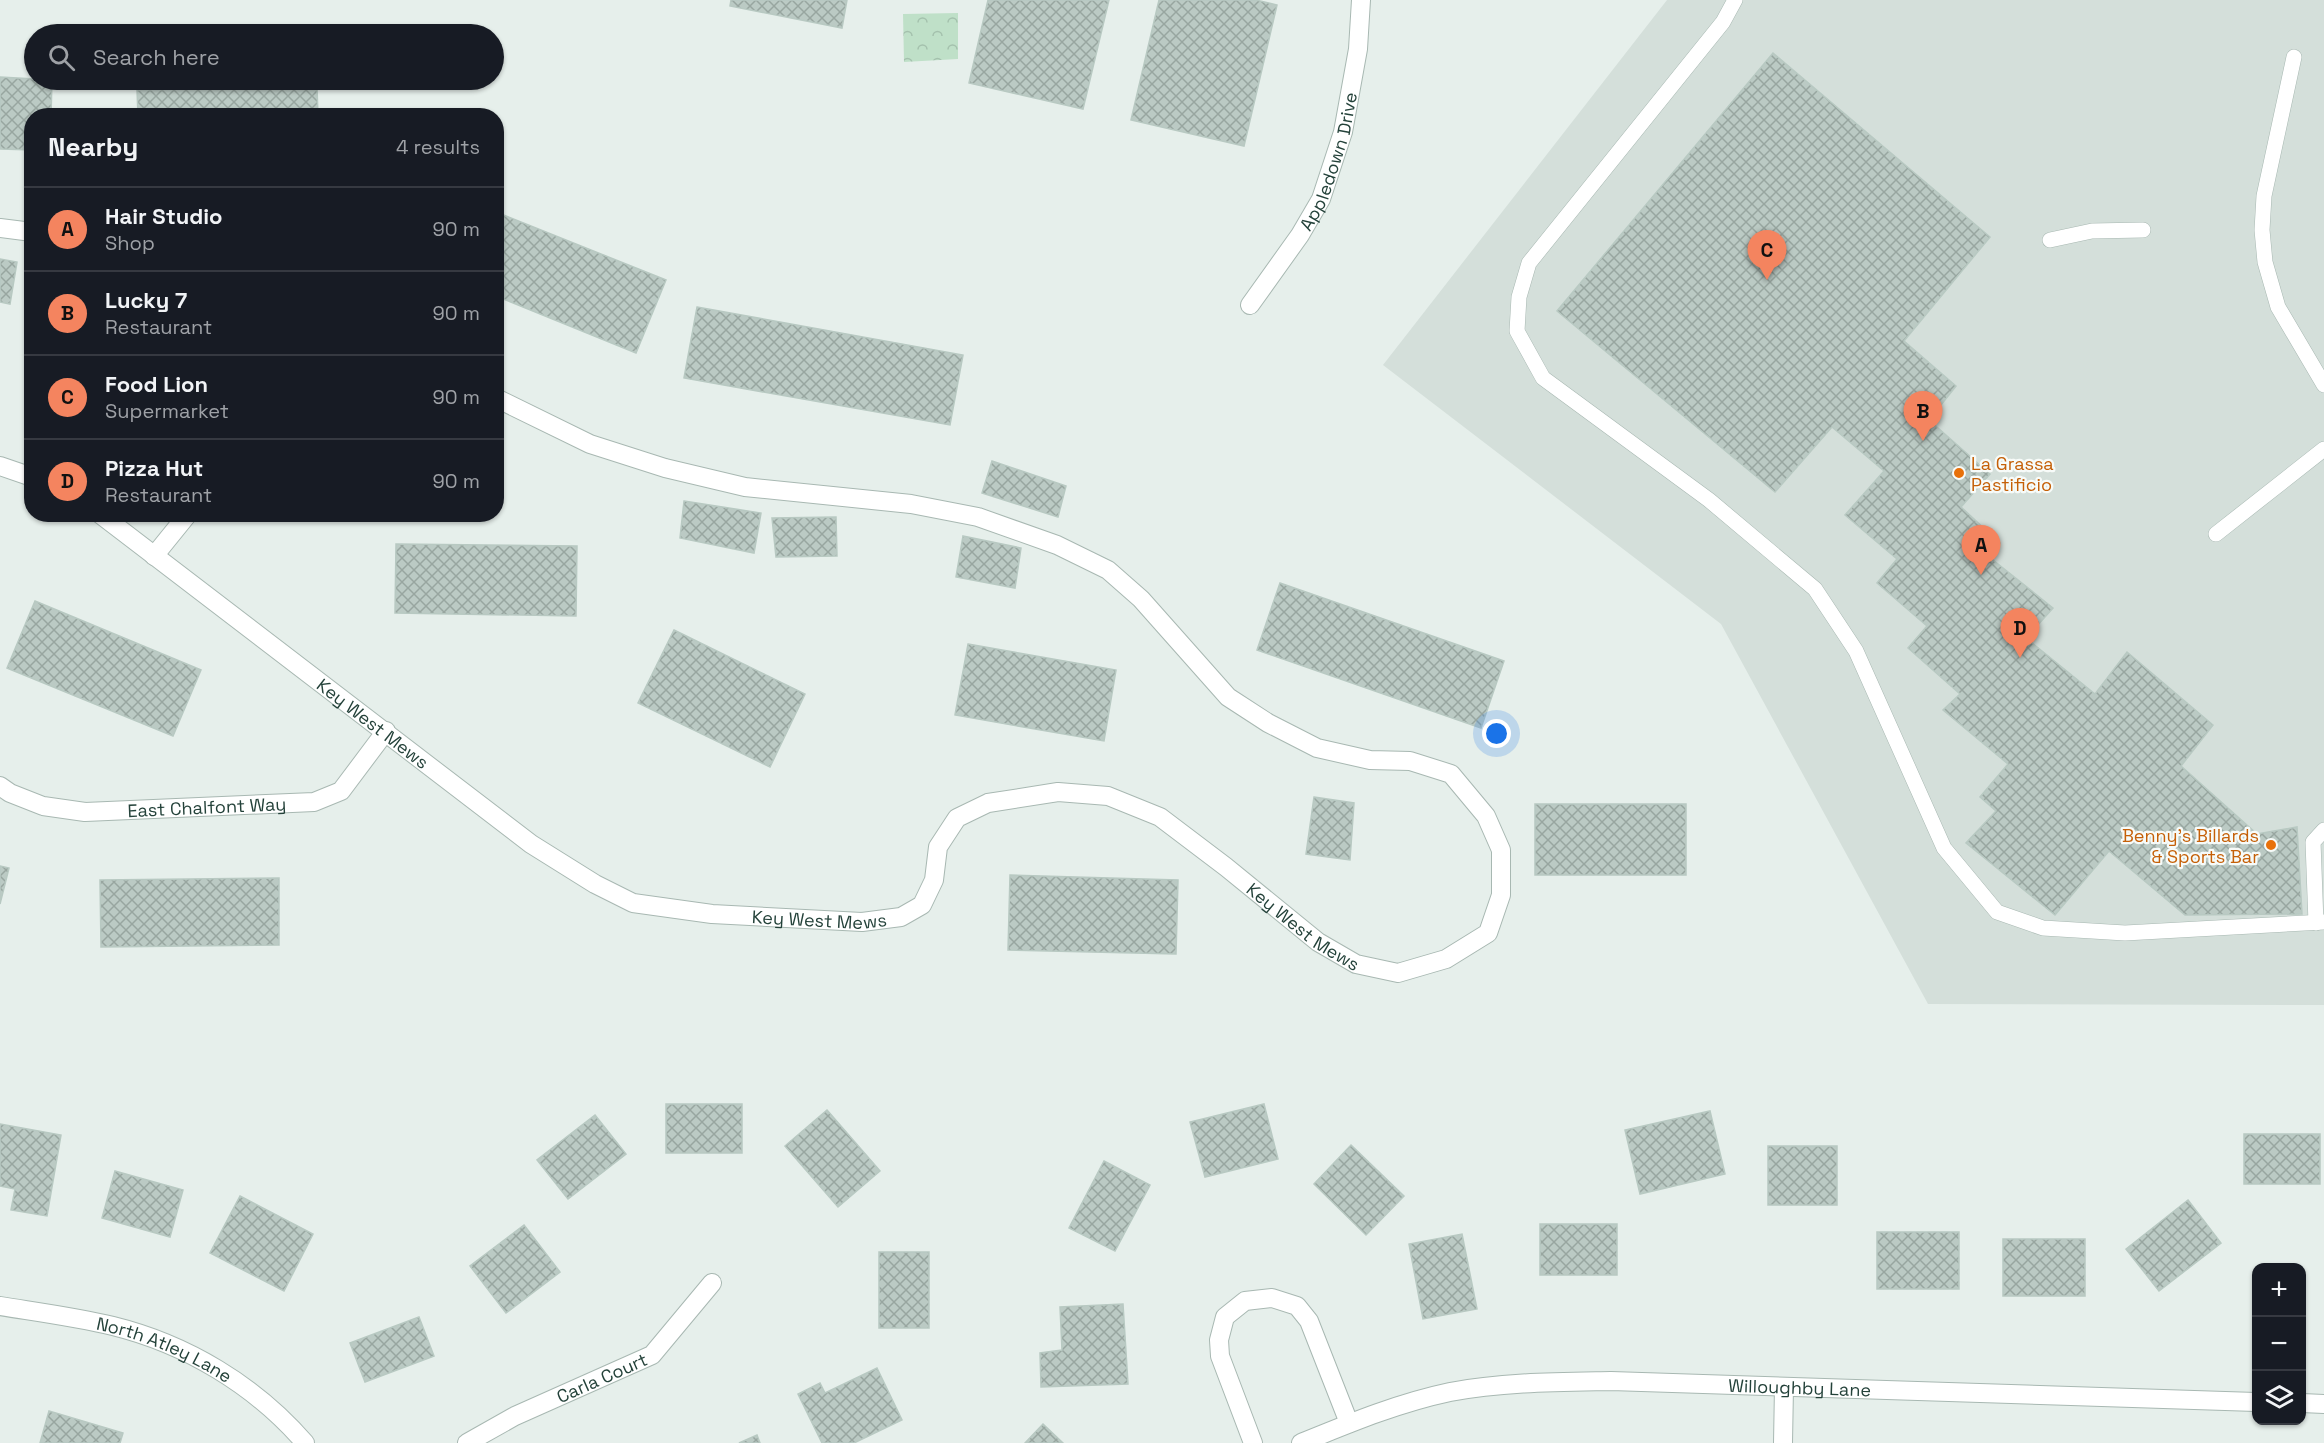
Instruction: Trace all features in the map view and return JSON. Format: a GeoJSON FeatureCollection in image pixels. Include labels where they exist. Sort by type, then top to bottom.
{"type":"FeatureCollection","features":[{"type":"Feature","properties":{"kind":"street","name":"Appledown Drive"},"geometry":{"type":"LineString","coordinates":[[1251,305],[1300,235],[1321,199],[1343,132],[1358,49],[1361,0]]}},
{"type":"Feature","properties":{"kind":"street"},"geometry":{"type":"LineString","coordinates":[[0,228],[24,231]]}},
{"type":"Feature","properties":{"kind":"street","name":"Key West Mews"},"geometry":{"type":"LineString","coordinates":[[110,522],[531,844],[595,884],[633,903],[712,914],[793,919],[862,922],[901,917],[922,905],[934,880],[938,847],[957,818],[988,803],[1058,792],[1108,796],[1160,817],[1318,942],[1356,964],[1398,973],[1446,959],[1488,933],[1501,895],[1501,850],[1486,816],[1451,774],[1410,761],[1370,760],[1317,748],[1268,723],[1228,697],[1141,599],[1108,570],[1057,545],[978,517],[911,504],[745,487],[665,468],[590,444],[504,402]]}},
{"type":"Feature","properties":{"kind":"street"},"geometry":{"type":"LineString","coordinates":[[0,466],[24,474]]}},
{"type":"Feature","properties":{"kind":"street"},"geometry":{"type":"LineString","coordinates":[[154,556],[182,522]]}},
{"type":"Feature","properties":{"kind":"street","name":"East Chalfont Way"},"geometry":{"type":"LineString","coordinates":[[0,786],[10,793],[44,806],[85,812],[314,802],[341,791],[386,731]]}},
{"type":"Feature","properties":{"kind":"street","name":"Carla Court"},"geometry":{"type":"LineString","coordinates":[[467,1443],[515,1416],[652,1355],[712,1283]]}},
{"type":"Feature","properties":{"kind":"street"},"geometry":{"type":"LineString","coordinates":[[1253,1443],[1220,1356],[1219,1340],[1225,1317],[1245,1301],[1272,1298],[1298,1306],[1309,1321],[1349,1423]]}},
{"type":"Feature","properties":{"kind":"street","name":"North Atley Lane"},"geometry":{"type":"LineString","coordinates":[[0,1306],[113,1326],[167,1344],[218,1368],[255,1395],[305,1443]]}},
{"type":"Feature","properties":{"kind":"street","name":"Willoughby Lane"},"geometry":{"type":"LineString","coordinates":[[1301,1443],[1388,1408],[1450,1392],[1511,1384],[1611,1381],[2252,1402]]}},
{"type":"Feature","properties":{"kind":"street"},"geometry":{"type":"LineString","coordinates":[[1783,1443],[1784,1388]]}},
{"type":"Feature","properties":{"kind":"street"},"geometry":{"type":"LineString","coordinates":[[2306,1403],[2324,1404]]}},
{"type":"Feature","properties":{"kind":"lane"},"geometry":{"type":"LineString","coordinates":[[1735,0],[1723,22],[1529,263],[1519,297],[1517,331],[1543,378],[1709,500],[1815,589],[1856,651],[1944,848],[1997,912],[2043,928],[2124,933],[2320,923],[2313,842],[2324,830]]}},
{"type":"Feature","properties":{"kind":"lane"},"geometry":{"type":"LineString","coordinates":[[2294,57],[2264,196],[2262,230],[2265,262],[2278,307],[2324,385]]}},
{"type":"Feature","properties":{"kind":"lane"},"geometry":{"type":"LineString","coordinates":[[2050,240],[2092,231],[2143,230]]}},
{"type":"Feature","properties":{"kind":"lane"},"geometry":{"type":"LineString","coordinates":[[2216,534],[2324,449]]}},
{"type":"Feature","properties":{"kind":"shaded area"},"geometry":{"type":"Polygon","coordinates":[[[1667,0],[2324,0],[2324,1005],[1928,1004],[1721,624],[1383,365],[1667,0]]]}},
{"type":"Feature","properties":{"kind":"green space"},"geometry":{"type":"Polygon","coordinates":[[[958,13],[958,59],[904,62],[903,14],[958,13]]]}},
{"type":"Feature","properties":{"kind":"building"},"geometry":{"type":"Polygon","coordinates":[[[731,0],[847,0],[842,28],[730,6],[731,0]]]}},
{"type":"Feature","properties":{"kind":"building"},"geometry":{"type":"Polygon","coordinates":[[[988,0],[1109,0],[1083,109],[969,83],[988,0]]]}},
{"type":"Feature","properties":{"kind":"building"},"geometry":{"type":"Polygon","coordinates":[[[1159,0],[1256,0],[1277,5],[1244,146],[1131,120],[1159,0]]]}},
{"type":"Feature","properties":{"kind":"building"},"geometry":{"type":"Polygon","coordinates":[[[1773,53],[1990,237],[1904,341],[1956,386],[1929,420],[1990,474],[1961,507],[2000,543],[1988,556],[2053,608],[2026,638],[2095,694],[2127,652],[2213,725],[2181,766],[2257,834],[2297,827],[2302,914],[2185,915],[2109,851],[2055,915],[1966,843],[1996,811],[1980,797],[2008,764],[1943,710],[1960,694],[1908,648],[1927,626],[1877,583],[1897,559],[1845,515],[1884,471],[1832,427],[1775,492],[1557,311],[1773,53]]]}},
{"type":"Feature","properties":{"kind":"building"},"geometry":{"type":"Polygon","coordinates":[[[0,77],[24,78],[24,90],[52,90],[51,108],[24,108],[24,150],[0,149],[0,77]]]}},
{"type":"Feature","properties":{"kind":"building"},"geometry":{"type":"Polygon","coordinates":[[[137,90],[317,90],[318,108],[138,108],[137,90]]]}},
{"type":"Feature","properties":{"kind":"building"},"geometry":{"type":"Polygon","coordinates":[[[504,215],[666,280],[636,353],[504,299],[504,215]]]}},
{"type":"Feature","properties":{"kind":"building"},"geometry":{"type":"Polygon","coordinates":[[[0,259],[17,262],[10,304],[0,302],[0,259]]]}},
{"type":"Feature","properties":{"kind":"building"},"geometry":{"type":"Polygon","coordinates":[[[697,307],[963,355],[950,425],[684,378],[697,307]]]}},
{"type":"Feature","properties":{"kind":"building"},"geometry":{"type":"Polygon","coordinates":[[[992,461],[1066,486],[1058,517],[982,493],[992,461]]]}},
{"type":"Feature","properties":{"kind":"building"},"geometry":{"type":"Polygon","coordinates":[[[684,501],[761,513],[754,553],[680,538],[684,501]]]}},
{"type":"Feature","properties":{"kind":"building"},"geometry":{"type":"Polygon","coordinates":[[[836,517],[837,556],[776,557],[772,518],[836,517]]]}},
{"type":"Feature","properties":{"kind":"building"},"geometry":{"type":"Polygon","coordinates":[[[963,536],[1021,548],[1015,588],[956,577],[963,536]]]}},
{"type":"Feature","properties":{"kind":"building"},"geometry":{"type":"Polygon","coordinates":[[[396,544],[577,546],[576,616],[395,613],[396,544]]]}},
{"type":"Feature","properties":{"kind":"building"},"geometry":{"type":"Polygon","coordinates":[[[1280,583],[1504,661],[1481,728],[1257,650],[1280,583]]]}},
{"type":"Feature","properties":{"kind":"building"},"geometry":{"type":"Polygon","coordinates":[[[35,601],[201,670],[173,736],[7,668],[35,601]]]}},
{"type":"Feature","properties":{"kind":"building"},"geometry":{"type":"Polygon","coordinates":[[[674,630],[805,694],[770,767],[638,703],[674,630]]]}},
{"type":"Feature","properties":{"kind":"building"},"geometry":{"type":"Polygon","coordinates":[[[968,644],[1116,670],[1104,741],[955,715],[968,644]]]}},
{"type":"Feature","properties":{"kind":"building"},"geometry":{"type":"Polygon","coordinates":[[[1314,797],[1354,803],[1350,860],[1306,854],[1314,797]]]}},
{"type":"Feature","properties":{"kind":"building"},"geometry":{"type":"Polygon","coordinates":[[[1535,804],[1686,804],[1686,875],[1535,875],[1535,804]]]}},
{"type":"Feature","properties":{"kind":"building"},"geometry":{"type":"Polygon","coordinates":[[[0,866],[9,868],[0,904],[0,866]]]}},
{"type":"Feature","properties":{"kind":"building"},"geometry":{"type":"Polygon","coordinates":[[[1010,875],[1178,880],[1176,954],[1008,950],[1010,875]]]}},
{"type":"Feature","properties":{"kind":"building"},"geometry":{"type":"Polygon","coordinates":[[[279,878],[279,945],[101,947],[100,880],[279,878]]]}},
{"type":"Feature","properties":{"kind":"building"},"geometry":{"type":"Polygon","coordinates":[[[666,1104],[742,1104],[742,1153],[666,1153],[666,1104]]]}},
{"type":"Feature","properties":{"kind":"building"},"geometry":{"type":"Polygon","coordinates":[[[1264,1104],[1278,1159],[1205,1177],[1190,1122],[1264,1104]]]}},
{"type":"Feature","properties":{"kind":"building"},"geometry":{"type":"Polygon","coordinates":[[[827,1110],[880,1171],[838,1207],[785,1146],[827,1110]]]}},
{"type":"Feature","properties":{"kind":"building"},"geometry":{"type":"Polygon","coordinates":[[[1710,1111],[1725,1174],[1640,1194],[1625,1130],[1710,1111]]]}},
{"type":"Feature","properties":{"kind":"building"},"geometry":{"type":"Polygon","coordinates":[[[595,1115],[626,1154],[568,1199],[537,1160],[595,1115]]]}},
{"type":"Feature","properties":{"kind":"building"},"geometry":{"type":"Polygon","coordinates":[[[0,1124],[61,1135],[47,1216],[11,1210],[15,1189],[0,1186],[0,1124]]]}},
{"type":"Feature","properties":{"kind":"building"},"geometry":{"type":"Polygon","coordinates":[[[2244,1134],[2320,1134],[2320,1184],[2244,1184],[2244,1134]]]}},
{"type":"Feature","properties":{"kind":"building"},"geometry":{"type":"Polygon","coordinates":[[[1351,1145],[1404,1196],[1366,1235],[1314,1184],[1351,1145]]]}},
{"type":"Feature","properties":{"kind":"building"},"geometry":{"type":"Polygon","coordinates":[[[1768,1146],[1837,1146],[1837,1205],[1768,1205],[1768,1146]]]}},
{"type":"Feature","properties":{"kind":"building"},"geometry":{"type":"Polygon","coordinates":[[[1104,1161],[1150,1185],[1115,1251],[1069,1228],[1104,1161]]]}},
{"type":"Feature","properties":{"kind":"building"},"geometry":{"type":"Polygon","coordinates":[[[115,1171],[183,1190],[170,1237],[102,1218],[115,1171]]]}},
{"type":"Feature","properties":{"kind":"building"},"geometry":{"type":"Polygon","coordinates":[[[240,1196],[313,1234],[284,1291],[210,1253],[240,1196]]]}},
{"type":"Feature","properties":{"kind":"building"},"geometry":{"type":"Polygon","coordinates":[[[2188,1200],[2221,1243],[2159,1291],[2126,1249],[2188,1200]]]}},
{"type":"Feature","properties":{"kind":"building"},"geometry":{"type":"Polygon","coordinates":[[[1540,1224],[1617,1224],[1617,1275],[1540,1275],[1540,1224]]]}},
{"type":"Feature","properties":{"kind":"building"},"geometry":{"type":"Polygon","coordinates":[[[524,1225],[560,1272],[506,1313],[470,1266],[524,1225]]]}},
{"type":"Feature","properties":{"kind":"building"},"geometry":{"type":"Polygon","coordinates":[[[1877,1232],[1959,1232],[1959,1289],[1877,1289],[1877,1232]]]}},
{"type":"Feature","properties":{"kind":"building"},"geometry":{"type":"Polygon","coordinates":[[[1462,1234],[1477,1309],[1423,1319],[1409,1244],[1462,1234]]]}},
{"type":"Feature","properties":{"kind":"building"},"geometry":{"type":"Polygon","coordinates":[[[2003,1239],[2085,1239],[2085,1296],[2003,1296],[2003,1239]]]}},
{"type":"Feature","properties":{"kind":"building"},"geometry":{"type":"Polygon","coordinates":[[[879,1252],[929,1252],[929,1328],[879,1328],[879,1252]]]}},
{"type":"Feature","properties":{"kind":"building"},"geometry":{"type":"Polygon","coordinates":[[[1123,1304],[1128,1384],[1041,1387],[1040,1353],[1062,1350],[1060,1307],[1123,1304]]]}},
{"type":"Feature","properties":{"kind":"building"},"geometry":{"type":"Polygon","coordinates":[[[419,1317],[434,1356],[365,1382],[350,1343],[419,1317]]]}},
{"type":"Feature","properties":{"kind":"building"},"geometry":{"type":"Polygon","coordinates":[[[877,1368],[902,1420],[854,1443],[822,1443],[798,1394],[820,1383],[825,1393],[877,1368]]]}},
{"type":"Feature","properties":{"kind":"building"},"geometry":{"type":"Polygon","coordinates":[[[49,1411],[123,1433],[120,1443],[40,1443],[49,1411]]]}},
{"type":"Feature","properties":{"kind":"building"},"geometry":{"type":"Polygon","coordinates":[[[1043,1424],[1063,1443],[1025,1443],[1043,1424]]]}},
{"type":"Feature","properties":{"kind":"building"},"geometry":{"type":"Polygon","coordinates":[[[757,1435],[760,1443],[739,1443],[757,1435]]]}},
{"type":"Feature","properties":{"kind":"place","name":"Food Lion"},"geometry":{"type":"Point","coordinates":[1767,280]}},
{"type":"Feature","properties":{"kind":"place","name":"Lucky 7"},"geometry":{"type":"Point","coordinates":[1923,441]}},
{"type":"Feature","properties":{"kind":"place","name":"La Grassa Pastificio"},"geometry":{"type":"Point","coordinates":[1959,473]}},
{"type":"Feature","properties":{"kind":"place","name":"Hair Studio"},"geometry":{"type":"Point","coordinates":[1981,575]}},
{"type":"Feature","properties":{"kind":"place","name":"Pizza Hut"},"geometry":{"type":"Point","coordinates":[2020,658]}},
{"type":"Feature","properties":{"kind":"place","name":"Benny's Billards & Sports Bar"},"geometry":{"type":"Point","coordinates":[2271,845]}}]}
